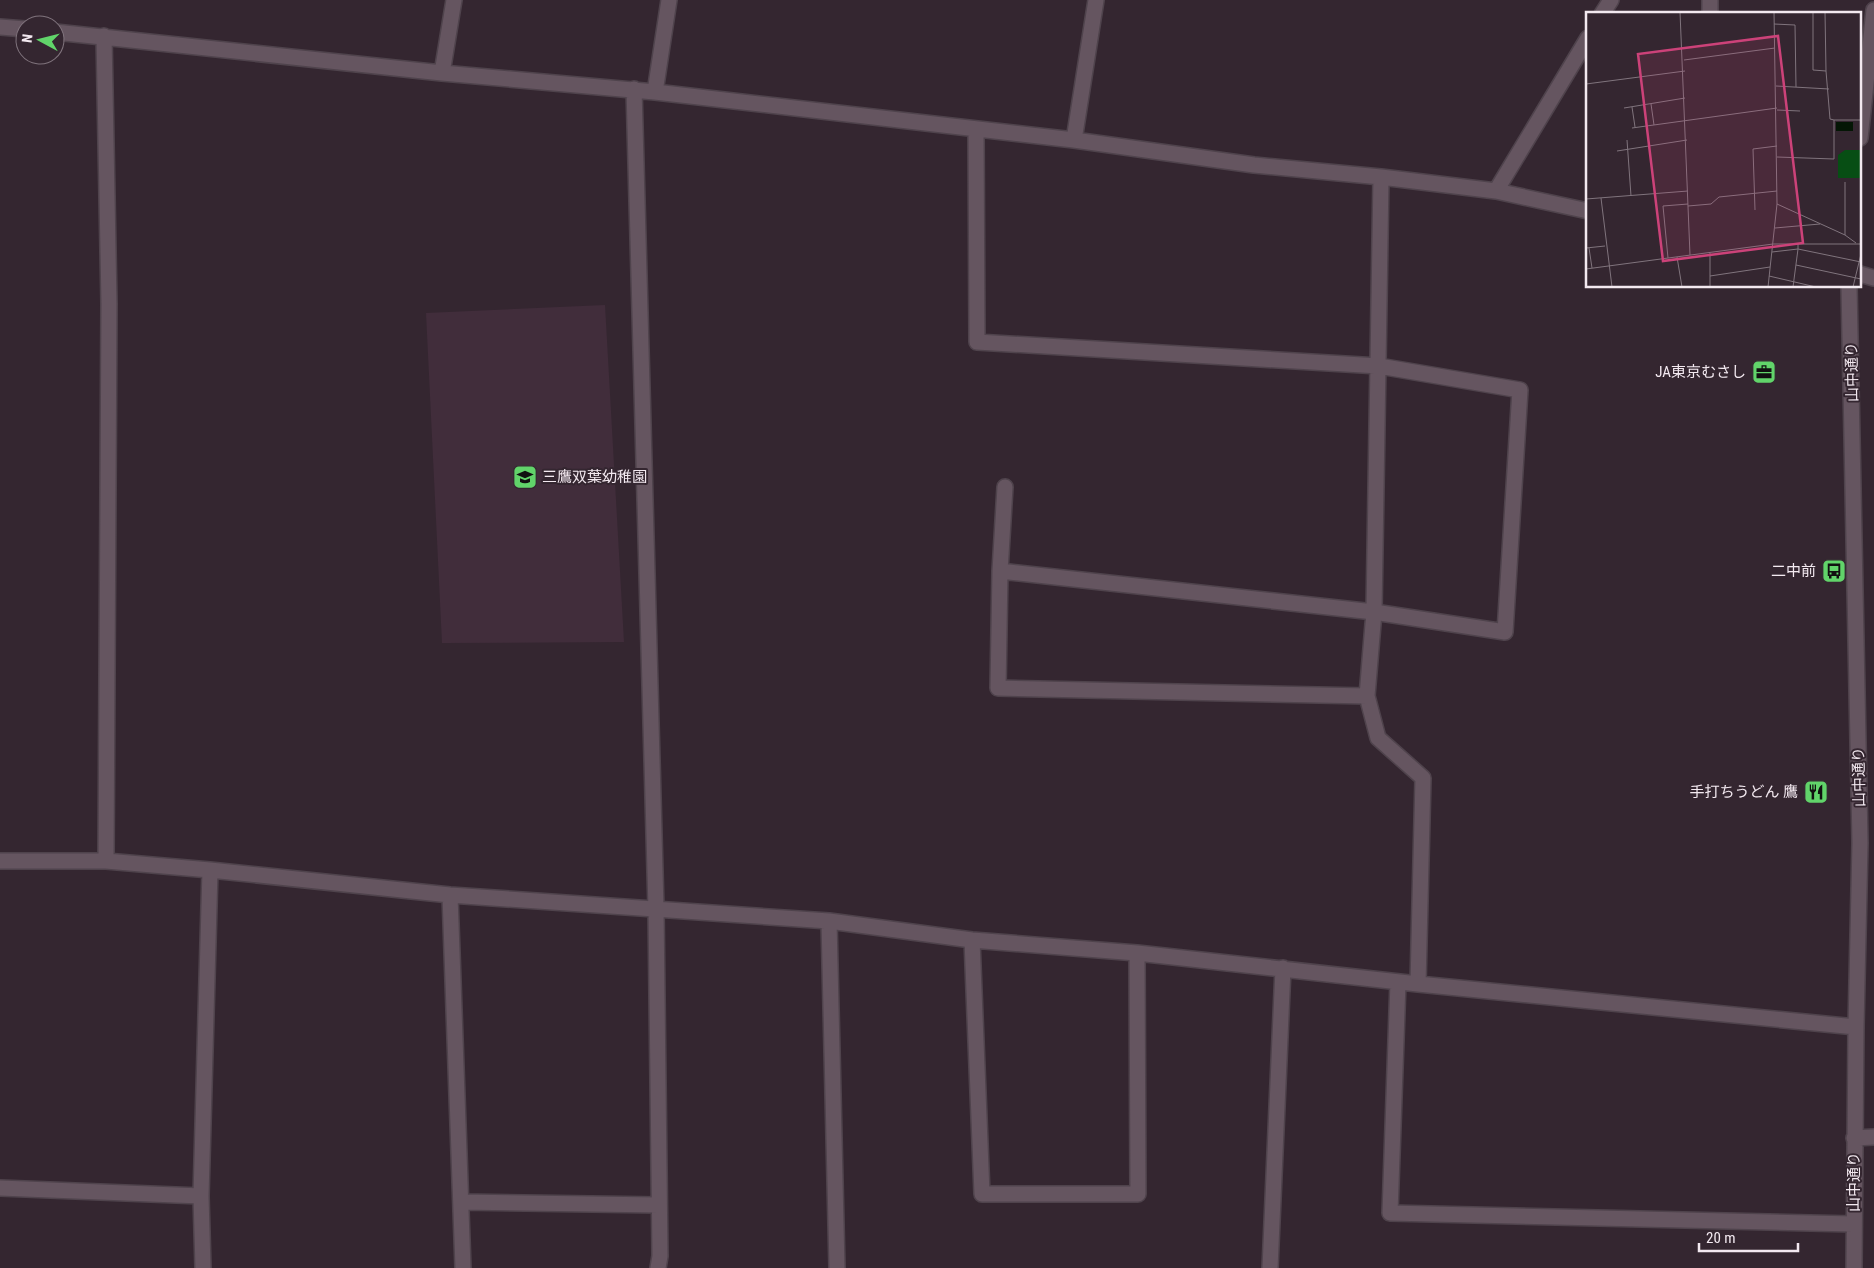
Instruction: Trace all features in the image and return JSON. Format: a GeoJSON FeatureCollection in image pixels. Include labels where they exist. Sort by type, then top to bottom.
{"type":"FeatureCollection","features":[{"type":"Feature","properties":{"kind":"street"},"geometry":{"type":"LineString","coordinates":[[442,74],[454,0]]}},
{"type":"Feature","properties":{"kind":"street"},"geometry":{"type":"LineString","coordinates":[[655,92],[670,0]]}},
{"type":"Feature","properties":{"kind":"street"},"geometry":{"type":"LineString","coordinates":[[1074,140],[1096,0]]}},
{"type":"Feature","properties":{"kind":"street"},"geometry":{"type":"LineString","coordinates":[[1603,12],[1611,0]]}},
{"type":"Feature","properties":{"kind":"street"},"geometry":{"type":"LineString","coordinates":[[1862,124],[1873,45],[1874,10]]}},
{"type":"Feature","properties":{"kind":"street"},"geometry":{"type":"LineString","coordinates":[[0,27],[15,28]]}},
{"type":"Feature","properties":{"kind":"street"},"geometry":{"type":"LineString","coordinates":[[65,33],[442,74],[634,89],[1074,140],[1254,165],[1381,177],[1496,191],[1586,211]]}},
{"type":"Feature","properties":{"kind":"street"},"geometry":{"type":"LineString","coordinates":[[104,36],[109,304],[106,861]]}},
{"type":"Feature","properties":{"kind":"street"},"geometry":{"type":"LineString","coordinates":[[1496,191],[1586,41]]}},
{"type":"Feature","properties":{"kind":"street"},"geometry":{"type":"LineString","coordinates":[[634,89],[656,909],[660,1256],[658,1268]]}},
{"type":"Feature","properties":{"kind":"street"},"geometry":{"type":"LineString","coordinates":[[976,129],[977,342],[1379,366],[1520,390],[1504,632],[1374,612],[1000,571]]}},
{"type":"Feature","properties":{"kind":"street"},"geometry":{"type":"LineString","coordinates":[[1381,177],[1374,612],[1367,696],[1378,738],[1423,778],[1418,984]]}},
{"type":"Feature","properties":{"kind":"street","name":"山中通り"},"geometry":{"type":"LineString","coordinates":[[1849,288],[1867,843],[1856,1027],[1854,1268]]}},
{"type":"Feature","properties":{"kind":"street"},"geometry":{"type":"LineString","coordinates":[[1005,487],[1000,571],[998,688],[1367,696]]}},
{"type":"Feature","properties":{"kind":"street"},"geometry":{"type":"LineString","coordinates":[[0,861],[106,861],[450,895],[829,922],[972,940],[1137,953],[1398,982],[1856,1027]]}},
{"type":"Feature","properties":{"kind":"street"},"geometry":{"type":"LineString","coordinates":[[202,1268],[201,1196],[210,870]]}},
{"type":"Feature","properties":{"kind":"street"},"geometry":{"type":"LineString","coordinates":[[450,895],[464,1268]]}},
{"type":"Feature","properties":{"kind":"street"},"geometry":{"type":"LineString","coordinates":[[829,922],[837,1268]]}},
{"type":"Feature","properties":{"kind":"street"},"geometry":{"type":"LineString","coordinates":[[972,940],[982,1194],[1138,1194],[1137,953]]}},
{"type":"Feature","properties":{"kind":"street"},"geometry":{"type":"LineString","coordinates":[[1270,1268],[1283,968]]}},
{"type":"Feature","properties":{"kind":"street"},"geometry":{"type":"LineString","coordinates":[[1398,982],[1390,1212],[1853,1224]]}},
{"type":"Feature","properties":{"kind":"street"},"geometry":{"type":"LineString","coordinates":[[1854,1138],[1874,1138]]}},
{"type":"Feature","properties":{"kind":"street"},"geometry":{"type":"LineString","coordinates":[[0,1188],[201,1196]]}},
{"type":"Feature","properties":{"kind":"street"},"geometry":{"type":"LineString","coordinates":[[461,1202],[658,1205]]}},
{"type":"Feature","properties":{"kind":"shaded area","name":"三鷹双葉幼稚園"},"geometry":{"type":"Polygon","coordinates":[[[605,305],[624,642],[442,643],[426,313],[605,305]]]}},
{"type":"Feature","properties":{"kind":"place","name":"JA東京むさし"},"geometry":{"type":"Point","coordinates":[1764,372]}},
{"type":"Feature","properties":{"kind":"place","name":"三鷹双葉幼稚園"},"geometry":{"type":"Point","coordinates":[525,477]}},
{"type":"Feature","properties":{"kind":"place","name":"二中前"},"geometry":{"type":"Point","coordinates":[1834,571]}},
{"type":"Feature","properties":{"kind":"place","name":"手打ちうどん 鷹"},"geometry":{"type":"Point","coordinates":[1816,792]}}]}
